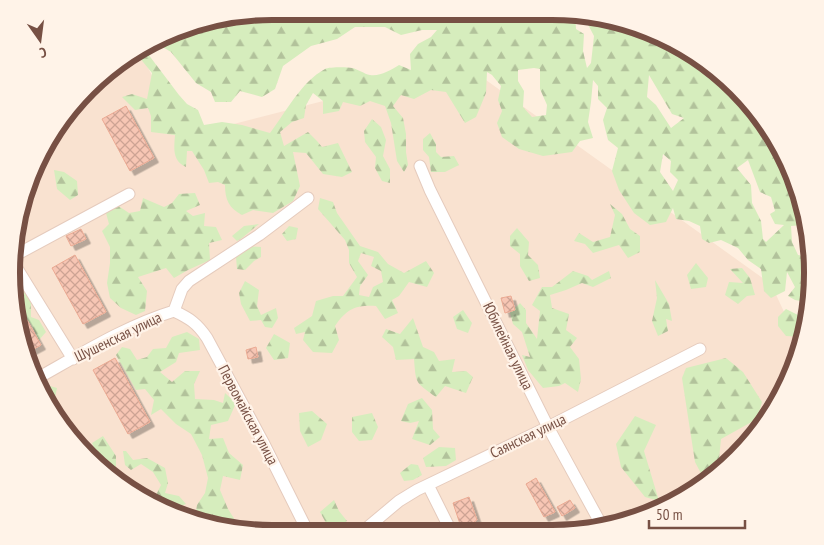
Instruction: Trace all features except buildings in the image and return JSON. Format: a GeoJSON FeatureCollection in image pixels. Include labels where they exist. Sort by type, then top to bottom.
{"type":"FeatureCollection","features":[{"type":"Feature","properties":{"kind":"street","name":"Юбилейная улица"},"geometry":{"type":"LineString","coordinates":[[420,166],[430,190],[548,427],[599,520]]}},
{"type":"Feature","properties":{"kind":"street"},"geometry":{"type":"LineString","coordinates":[[21,252],[129,194]]}},
{"type":"Feature","properties":{"kind":"street","name":"Шушенская улица"},"geometry":{"type":"LineString","coordinates":[[42,376],[152,318],[174,311],[182,289],[189,280],[259,235],[308,198]]}},
{"type":"Feature","properties":{"kind":"street"},"geometry":{"type":"LineString","coordinates":[[20,275],[72,359]]}},
{"type":"Feature","properties":{"kind":"street","name":"Первомайская улица"},"geometry":{"type":"LineString","coordinates":[[174,311],[198,325],[207,338],[263,442],[304,525]]}},
{"type":"Feature","properties":{"kind":"street","name":"Саянская улица"},"geometry":{"type":"LineString","coordinates":[[370,525],[399,501],[417,490],[548,427],[700,349]]}},
{"type":"Feature","properties":{"kind":"street"},"geometry":{"type":"LineString","coordinates":[[428,485],[448,525]]}},
{"type":"Feature","properties":{"kind":"shaded area"},"geometry":{"type":"Polygon","coordinates":[[[142,56],[183,137],[370,89],[472,70],[771,284],[795,336],[791,354],[778,384],[752,426],[730,451],[705,473],[663,499],[633,512],[584,523],[552,525],[272,525],[223,520],[176,506],[132,482],[94,451],[63,413],[39,369],[25,322],[20,272],[22,240],[33,191],[54,146],[72,119],[94,94],[119,72],[142,56]]]}},
{"type":"Feature","properties":{"kind":"green space"},"geometry":{"type":"Polygon","coordinates":[[[272,20],[552,20],[576,21],[576,29],[584,34],[583,51],[587,68],[591,63],[594,36],[587,23],[633,33],[678,54],[705,72],[741,106],[770,146],[791,191],[799,223],[799,225],[791,226],[792,242],[798,255],[803,256],[802,301],[788,296],[795,287],[787,272],[785,291],[771,298],[764,291],[761,269],[748,260],[738,248],[721,240],[709,243],[702,239],[700,226],[689,221],[676,219],[673,208],[666,222],[650,225],[634,213],[619,190],[612,171],[618,148],[608,140],[603,120],[607,108],[598,99],[598,86],[593,80],[588,122],[593,138],[580,141],[572,152],[543,156],[519,149],[502,137],[497,123],[502,111],[498,100],[501,86],[487,72],[486,93],[476,117],[465,123],[446,92],[431,90],[414,99],[401,95],[393,106],[403,118],[406,134],[408,165],[404,172],[397,161],[391,123],[385,106],[370,101],[360,106],[343,102],[339,111],[323,114],[323,101],[313,93],[306,105],[304,118],[292,122],[280,132],[284,146],[308,132],[322,147],[338,143],[352,172],[342,177],[323,174],[306,153],[293,152],[300,186],[293,201],[273,213],[253,210],[242,215],[229,203],[225,185],[218,182],[209,183],[204,170],[192,151],[187,151],[186,167],[176,158],[174,149],[175,135],[151,132],[151,116],[148,108],[135,110],[122,97],[132,94],[147,99],[152,73],[140,58],[148,54],[187,104],[198,110],[204,125],[222,122],[242,125],[270,133],[301,89],[325,69],[350,68],[374,75],[385,73],[399,65],[411,70],[410,54],[418,44],[431,37],[437,30],[422,30],[401,35],[385,27],[355,27],[337,39],[311,46],[283,66],[275,89],[262,97],[240,91],[231,102],[215,102],[211,92],[196,83],[171,52],[161,46],[191,33],[240,22],[272,20]],[[540,69],[518,70],[518,81],[524,91],[523,107],[532,117],[546,115],[547,105],[540,89],[540,69]],[[649,75],[647,97],[656,105],[671,128],[684,118],[672,114],[649,75]],[[663,154],[660,172],[673,191],[678,180],[670,172],[671,161],[663,154]],[[748,160],[737,168],[751,185],[752,203],[761,221],[763,239],[766,242],[784,225],[775,224],[770,214],[775,211],[771,197],[760,192],[748,160]]]}},
{"type":"Feature","properties":{"kind":"green space"},"geometry":{"type":"Polygon","coordinates":[[[372,119],[381,127],[386,140],[383,156],[390,169],[390,183],[382,181],[375,168],[376,157],[365,142],[364,131],[372,119]]]}},
{"type":"Feature","properties":{"kind":"green space"},"geometry":{"type":"Polygon","coordinates":[[[430,133],[436,144],[436,152],[441,157],[454,156],[459,165],[445,172],[431,172],[429,157],[423,150],[423,139],[430,133]]]}},
{"type":"Feature","properties":{"kind":"green space"},"geometry":{"type":"Polygon","coordinates":[[[54,170],[64,172],[77,181],[78,195],[70,200],[57,189],[54,170]]]}},
{"type":"Feature","properties":{"kind":"green space"},"geometry":{"type":"Polygon","coordinates":[[[195,193],[200,205],[186,211],[193,216],[205,213],[204,226],[216,227],[222,240],[209,243],[210,260],[174,278],[166,268],[138,277],[147,291],[145,311],[136,315],[121,308],[110,298],[107,283],[110,247],[102,231],[109,224],[106,213],[117,205],[129,213],[140,211],[143,198],[164,207],[172,203],[179,194],[195,193]]]}},
{"type":"Feature","properties":{"kind":"green space"},"geometry":{"type":"Polygon","coordinates":[[[320,198],[333,202],[337,213],[360,246],[378,252],[388,264],[404,273],[426,261],[434,273],[427,287],[409,282],[399,296],[392,300],[398,313],[385,319],[376,306],[357,307],[348,312],[335,326],[339,340],[332,353],[313,352],[303,340],[305,332],[296,334],[294,328],[312,316],[316,301],[333,296],[343,296],[357,277],[349,263],[349,250],[345,240],[318,209],[320,198]],[[361,253],[358,261],[368,275],[360,286],[359,295],[369,297],[373,287],[383,282],[381,271],[371,266],[374,257],[361,253]]]}},
{"type":"Feature","properties":{"kind":"green space"},"geometry":{"type":"Polygon","coordinates":[[[610,204],[622,214],[630,229],[640,236],[640,252],[628,258],[619,245],[593,253],[585,244],[574,241],[579,233],[593,242],[610,237],[615,215],[610,204]]]}},
{"type":"Feature","properties":{"kind":"green space"},"geometry":{"type":"Polygon","coordinates":[[[259,224],[237,241],[232,236],[244,226],[259,224]]]}},
{"type":"Feature","properties":{"kind":"green space"},"geometry":{"type":"Polygon","coordinates":[[[289,226],[298,228],[296,239],[287,241],[282,234],[289,226]]]}},
{"type":"Feature","properties":{"kind":"green space"},"geometry":{"type":"Polygon","coordinates":[[[517,228],[529,242],[528,255],[538,265],[540,278],[529,281],[520,266],[520,254],[510,246],[510,236],[517,228]]]}},
{"type":"Feature","properties":{"kind":"green space"},"geometry":{"type":"Polygon","coordinates":[[[246,246],[261,247],[261,257],[245,270],[237,269],[236,257],[246,246]]]}},
{"type":"Feature","properties":{"kind":"green space"},"geometry":{"type":"Polygon","coordinates":[[[696,263],[708,278],[706,287],[691,289],[687,275],[696,263]]]}},
{"type":"Feature","properties":{"kind":"green space"},"geometry":{"type":"Polygon","coordinates":[[[742,268],[750,278],[755,295],[747,296],[738,304],[725,295],[729,282],[743,283],[730,269],[742,268]]]}},
{"type":"Feature","properties":{"kind":"green space"},"geometry":{"type":"Polygon","coordinates":[[[573,271],[588,276],[592,280],[609,271],[611,278],[593,287],[582,283],[550,295],[552,308],[569,314],[566,330],[577,338],[570,347],[579,359],[581,379],[578,392],[565,383],[559,386],[543,388],[528,370],[522,355],[530,357],[522,332],[513,324],[510,313],[520,303],[526,310],[526,323],[537,339],[540,311],[532,305],[542,287],[552,287],[573,271]]]}},
{"type":"Feature","properties":{"kind":"green space"},"geometry":{"type":"Polygon","coordinates":[[[655,280],[669,304],[672,321],[666,319],[668,331],[658,336],[652,321],[657,298],[655,280]]]}},
{"type":"Feature","properties":{"kind":"green space"},"geometry":{"type":"Polygon","coordinates":[[[245,281],[259,290],[257,306],[261,315],[276,308],[278,318],[272,328],[265,327],[261,320],[250,321],[241,304],[239,293],[245,281]]]}},
{"type":"Feature","properties":{"kind":"green space"},"geometry":{"type":"Polygon","coordinates":[[[21,285],[31,303],[31,317],[39,320],[46,332],[39,340],[31,324],[24,316],[21,285]]]}},
{"type":"Feature","properties":{"kind":"green space"},"geometry":{"type":"Polygon","coordinates":[[[786,309],[800,316],[795,337],[786,336],[778,326],[778,317],[786,309]]]}},
{"type":"Feature","properties":{"kind":"green space"},"geometry":{"type":"Polygon","coordinates":[[[463,310],[472,323],[468,333],[457,329],[453,317],[463,310]]]}},
{"type":"Feature","properties":{"kind":"green space"},"geometry":{"type":"Polygon","coordinates":[[[413,318],[423,347],[434,352],[439,361],[455,359],[452,372],[466,371],[473,377],[466,393],[445,386],[436,397],[418,382],[414,359],[396,360],[393,347],[382,337],[386,329],[400,334],[413,318]]]}},
{"type":"Feature","properties":{"kind":"green space"},"geometry":{"type":"Polygon","coordinates":[[[187,332],[199,339],[200,350],[179,353],[176,362],[160,372],[172,382],[185,371],[200,371],[194,384],[195,399],[214,400],[223,403],[225,393],[236,403],[228,421],[211,425],[209,439],[223,438],[229,453],[243,465],[240,480],[223,476],[220,490],[228,509],[237,522],[196,513],[197,505],[205,493],[208,478],[202,455],[191,434],[176,424],[161,409],[151,415],[154,400],[145,389],[136,390],[116,355],[122,347],[130,349],[137,360],[147,357],[153,349],[166,348],[172,337],[187,332]]]}},
{"type":"Feature","properties":{"kind":"green space"},"geometry":{"type":"Polygon","coordinates":[[[274,334],[290,343],[288,358],[274,360],[266,348],[274,334]]]}},
{"type":"Feature","properties":{"kind":"green space"},"geometry":{"type":"Polygon","coordinates":[[[726,358],[743,372],[762,402],[757,419],[721,439],[720,460],[702,475],[695,462],[682,378],[686,368],[726,358]]]}},
{"type":"Feature","properties":{"kind":"green space"},"geometry":{"type":"Polygon","coordinates":[[[47,385],[57,388],[55,400],[47,385]]]}},
{"type":"Feature","properties":{"kind":"green space"},"geometry":{"type":"Polygon","coordinates":[[[422,398],[432,410],[433,429],[440,437],[430,445],[412,439],[419,421],[410,423],[401,421],[408,404],[422,398]]]}},
{"type":"Feature","properties":{"kind":"green space"},"geometry":{"type":"Polygon","coordinates":[[[312,411],[327,424],[321,440],[308,447],[300,431],[299,413],[312,411]]]}},
{"type":"Feature","properties":{"kind":"green space"},"geometry":{"type":"Polygon","coordinates":[[[372,413],[378,427],[372,440],[359,441],[352,432],[352,417],[372,413]]]}},
{"type":"Feature","properties":{"kind":"green space"},"geometry":{"type":"Polygon","coordinates":[[[635,416],[656,425],[644,451],[659,501],[645,497],[621,467],[616,444],[635,416]]]}},
{"type":"Feature","properties":{"kind":"green space"},"geometry":{"type":"Polygon","coordinates":[[[103,436],[116,456],[116,470],[95,452],[92,443],[103,436]]]}},
{"type":"Feature","properties":{"kind":"green space"},"geometry":{"type":"Polygon","coordinates":[[[439,447],[455,448],[456,460],[446,466],[426,467],[423,458],[439,447]]]}},
{"type":"Feature","properties":{"kind":"green space"},"geometry":{"type":"Polygon","coordinates":[[[123,451],[126,451],[133,460],[147,458],[165,468],[168,483],[165,493],[179,496],[186,504],[178,507],[155,496],[161,485],[153,472],[141,464],[131,470],[125,465],[123,451]]]}},
{"type":"Feature","properties":{"kind":"green space"},"geometry":{"type":"Polygon","coordinates":[[[411,464],[418,465],[422,475],[413,480],[404,481],[400,473],[411,464]]]}},
{"type":"Feature","properties":{"kind":"green space"},"geometry":{"type":"Polygon","coordinates":[[[334,500],[339,511],[347,521],[341,525],[326,523],[320,512],[334,500]]]}}]}
